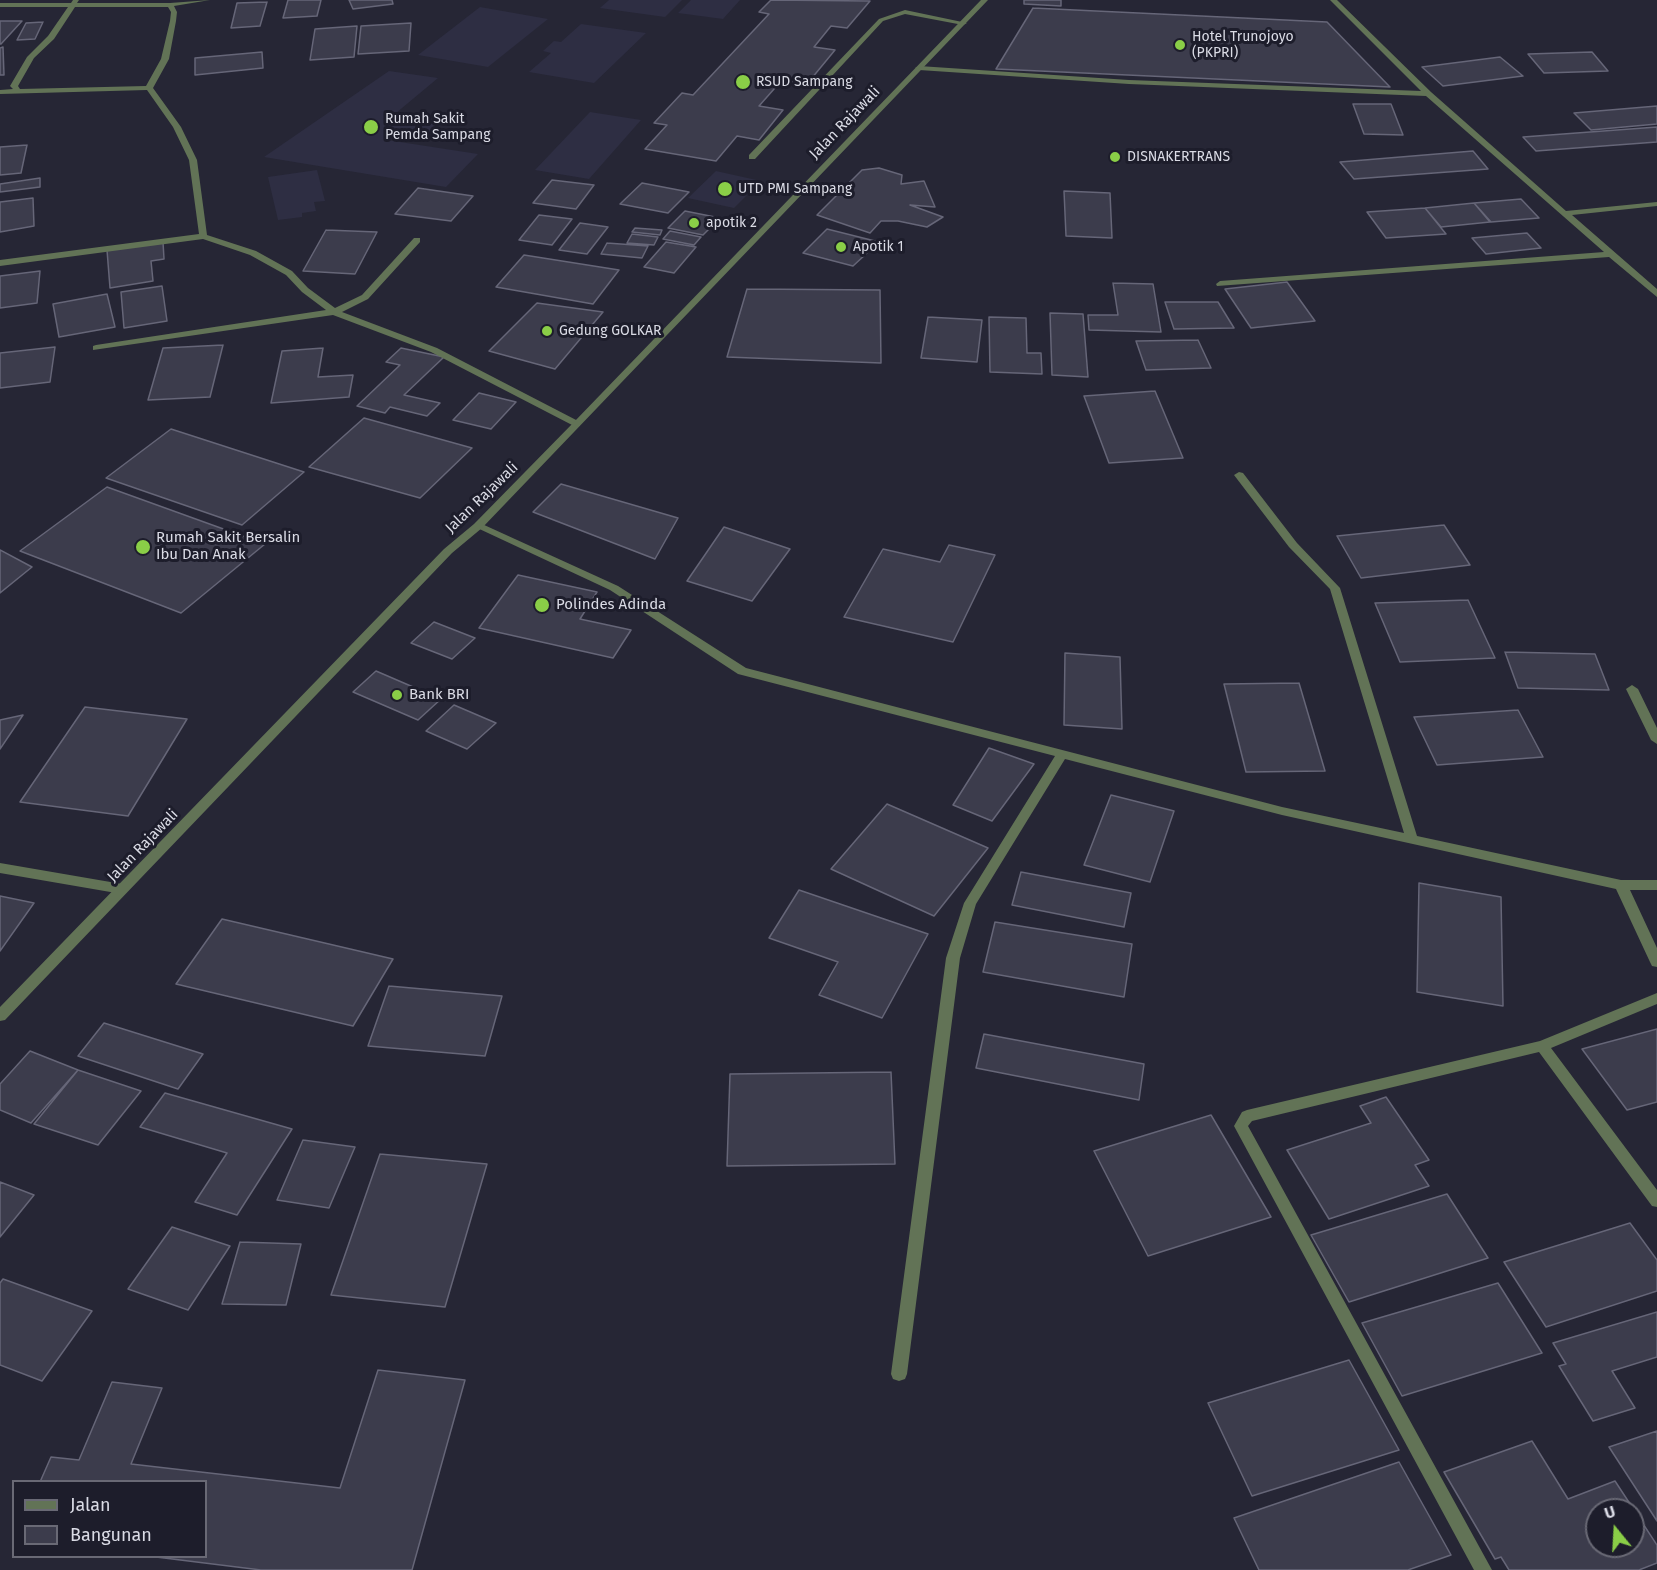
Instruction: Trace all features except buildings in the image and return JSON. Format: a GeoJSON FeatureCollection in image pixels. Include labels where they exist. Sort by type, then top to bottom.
{"type":"FeatureCollection","features":[{"type":"Feature","properties":{"kind":"street"},"geometry":{"type":"LineString","coordinates":[[0,5],[75,2],[170,5],[207,0]]}},
{"type":"Feature","properties":{"kind":"street","name":"Jalan Rajawali"},"geometry":{"type":"LineString","coordinates":[[0,1016],[448,551],[478,526],[577,424],[985,0]]}},
{"type":"Feature","properties":{"kind":"street"},"geometry":{"type":"LineString","coordinates":[[1333,0],[1428,94],[1567,213],[1657,294]]}},
{"type":"Feature","properties":{"kind":"street"},"geometry":{"type":"LineString","coordinates":[[18,91],[14,86],[26,65],[51,37],[75,2]]}},
{"type":"Feature","properties":{"kind":"street"},"geometry":{"type":"LineString","coordinates":[[148,88],[165,58],[174,12],[170,5]]}},
{"type":"Feature","properties":{"kind":"street"},"geometry":{"type":"LineString","coordinates":[[752,157],[881,20],[905,12],[963,23]]}},
{"type":"Feature","properties":{"kind":"street"},"geometry":{"type":"LineString","coordinates":[[920,68],[1129,82],[1428,94]]}},
{"type":"Feature","properties":{"kind":"street"},"geometry":{"type":"LineString","coordinates":[[0,92],[148,88]]}},
{"type":"Feature","properties":{"kind":"street"},"geometry":{"type":"LineString","coordinates":[[148,88],[177,127],[193,160],[203,236]]}},
{"type":"Feature","properties":{"kind":"street"},"geometry":{"type":"LineString","coordinates":[[1567,213],[1657,204]]}},
{"type":"Feature","properties":{"kind":"street"},"geometry":{"type":"LineString","coordinates":[[0,263],[203,236],[253,253],[275,264],[334,312],[434,350],[577,424]]}},
{"type":"Feature","properties":{"kind":"street"},"geometry":{"type":"LineString","coordinates":[[96,348],[334,312],[365,297],[417,240]]}},
{"type":"Feature","properties":{"kind":"street"},"geometry":{"type":"LineString","coordinates":[[1220,284],[1612,254]]}},
{"type":"Feature","properties":{"kind":"street"},"geometry":{"type":"LineString","coordinates":[[1239,475],[1293,545],[1335,588],[1412,840]]}},
{"type":"Feature","properties":{"kind":"street"},"geometry":{"type":"LineString","coordinates":[[478,526],[614,588],[742,671],[1282,811],[1621,885],[1657,885]]}},
{"type":"Feature","properties":{"kind":"street"},"geometry":{"type":"LineString","coordinates":[[1632,689],[1657,740]]}},
{"type":"Feature","properties":{"kind":"street"},"geometry":{"type":"LineString","coordinates":[[899,1374],[953,958],[970,903],[1062,754]]}},
{"type":"Feature","properties":{"kind":"street"},"geometry":{"type":"LineString","coordinates":[[0,868],[122,889]]}},
{"type":"Feature","properties":{"kind":"street"},"geometry":{"type":"LineString","coordinates":[[1621,885],[1657,962]]}},
{"type":"Feature","properties":{"kind":"street"},"geometry":{"type":"LineString","coordinates":[[1483,1570],[1241,1126],[1247,1116],[1542,1046],[1657,998]]}},
{"type":"Feature","properties":{"kind":"street"},"geometry":{"type":"LineString","coordinates":[[1542,1046],[1657,1201]]}},
{"type":"Feature","properties":{"kind":"shaded area"},"geometry":{"type":"Polygon","coordinates":[[[609,0],[682,0],[665,17],[600,8],[609,0]]]}},
{"type":"Feature","properties":{"kind":"shaded area"},"geometry":{"type":"Polygon","coordinates":[[[691,0],[740,0],[723,19],[678,13],[691,0]]]}},
{"type":"Feature","properties":{"kind":"shaded area","name":"Rumah Sakit Pemda Sampang"},"geometry":{"type":"Polygon","coordinates":[[[480,7],[548,19],[488,67],[418,55],[480,7]]]}},
{"type":"Feature","properties":{"kind":"shaded area"},"geometry":{"type":"Polygon","coordinates":[[[581,24],[646,33],[594,83],[529,72],[551,53],[543,51],[554,41],[561,42],[581,24]]]}},
{"type":"Feature","properties":{"kind":"shaded area","name":"Rumah Sakit Pemda Sampang"},"geometry":{"type":"Polygon","coordinates":[[[389,71],[438,78],[384,123],[429,115],[438,131],[387,140],[478,154],[446,187],[264,157],[389,71]]]}},
{"type":"Feature","properties":{"kind":"shaded area"},"geometry":{"type":"Polygon","coordinates":[[[590,112],[641,120],[589,179],[535,170],[590,112]]]}},
{"type":"Feature","properties":{"kind":"shaded area"},"geometry":{"type":"Polygon","coordinates":[[[317,170],[325,201],[314,202],[316,211],[302,213],[302,217],[278,220],[268,177],[317,170]]]}},
{"type":"Feature","properties":{"kind":"shaded area","name":"UTD PMI Sampang"},"geometry":{"type":"Polygon","coordinates":[[[716,171],[761,181],[734,208],[688,198],[716,171]]]}},
{"type":"Feature","properties":{"kind":"place","name":"Hotel Trunojoyo (PKPRI)"},"geometry":{"type":"Point","coordinates":[1180,45]}},
{"type":"Feature","properties":{"kind":"place","name":"RSUD Sampang"},"geometry":{"type":"Point","coordinates":[743,82]}},
{"type":"Feature","properties":{"kind":"place","name":"Rumah Sakit Pemda Sampang"},"geometry":{"type":"Point","coordinates":[371,127]}},
{"type":"Feature","properties":{"kind":"place","name":"DISNAKERTRANS"},"geometry":{"type":"Point","coordinates":[1115,157]}},
{"type":"Feature","properties":{"kind":"place","name":"UTD PMI Sampang"},"geometry":{"type":"Point","coordinates":[725,189]}},
{"type":"Feature","properties":{"kind":"place","name":"apotik 2"},"geometry":{"type":"Point","coordinates":[694,223]}},
{"type":"Feature","properties":{"kind":"place","name":"Apotik 1"},"geometry":{"type":"Point","coordinates":[841,247]}},
{"type":"Feature","properties":{"kind":"place","name":"Gedung GOLKAR"},"geometry":{"type":"Point","coordinates":[547,331]}},
{"type":"Feature","properties":{"kind":"place","name":"Rumah Sakit Bersalin Ibu Dan Anak"},"geometry":{"type":"Point","coordinates":[143,547]}},
{"type":"Feature","properties":{"kind":"place","name":"Polindes Adinda"},"geometry":{"type":"Point","coordinates":[542,605]}},
{"type":"Feature","properties":{"kind":"place","name":"Bank BRI"},"geometry":{"type":"Point","coordinates":[397,695]}}]}
